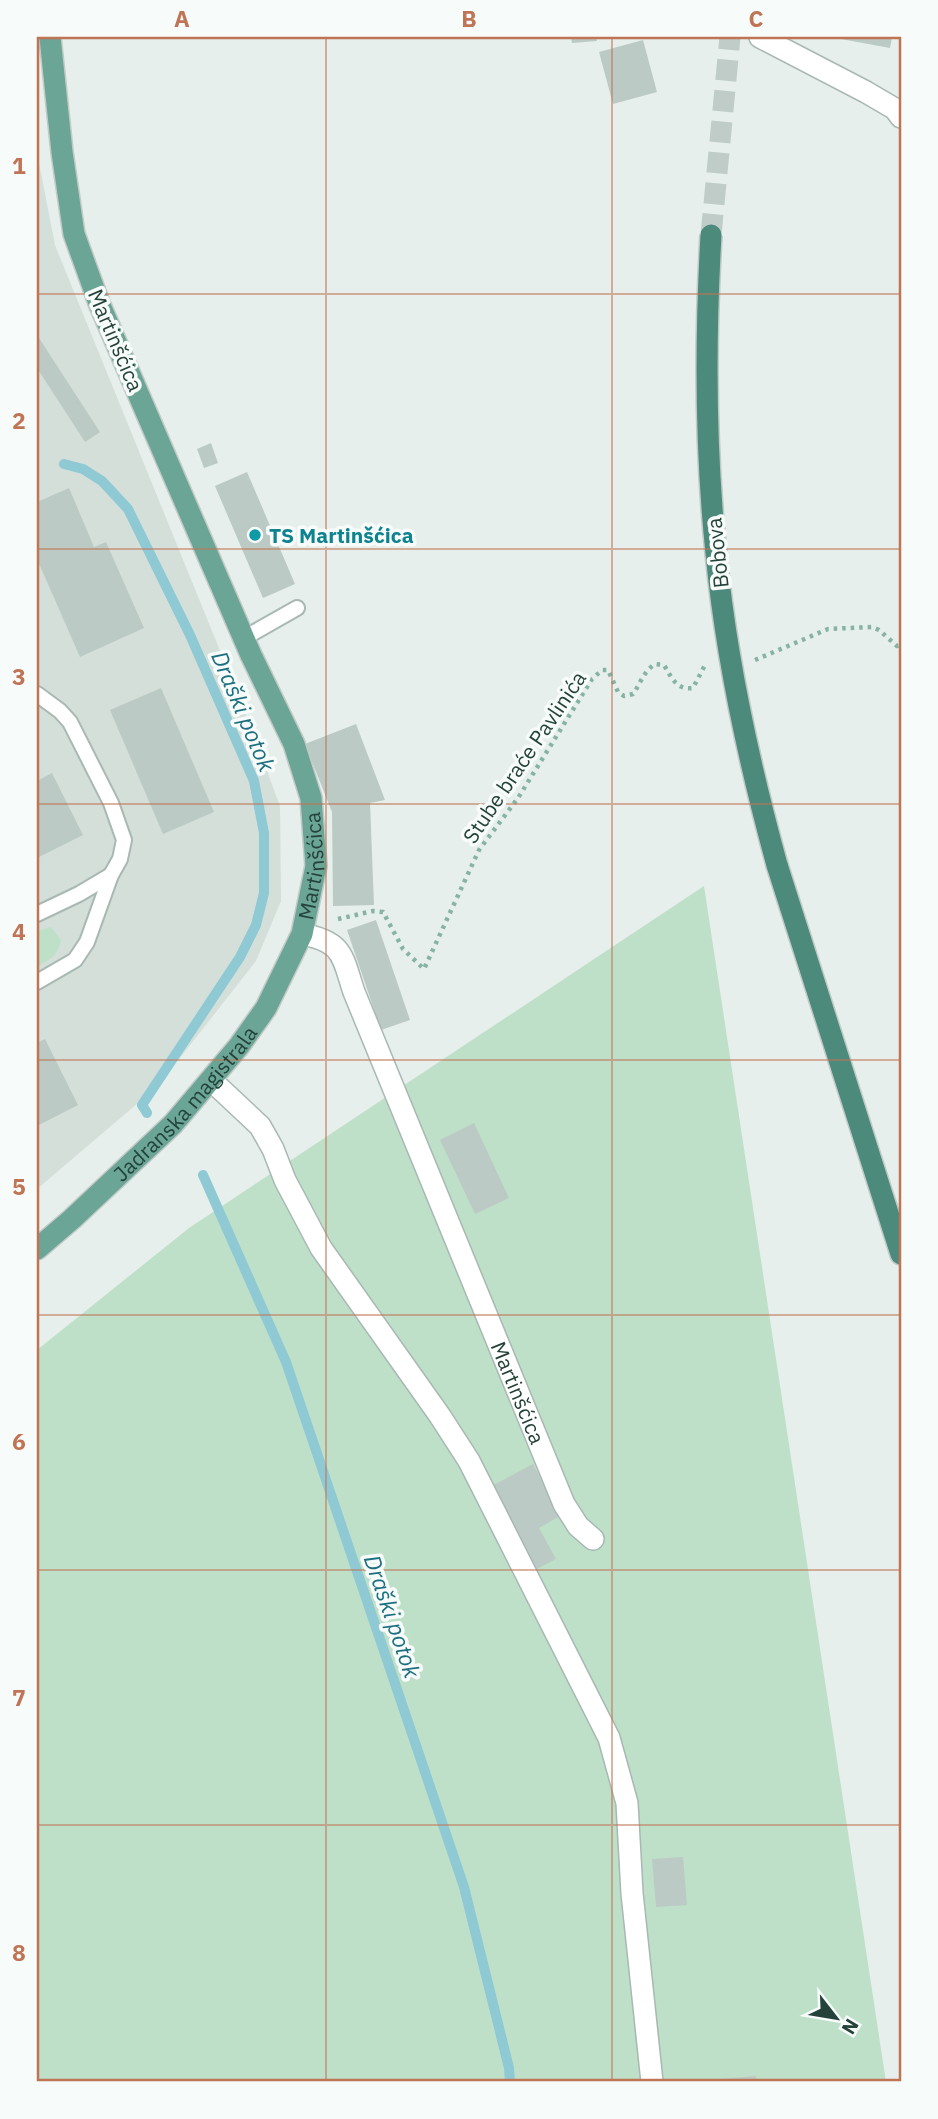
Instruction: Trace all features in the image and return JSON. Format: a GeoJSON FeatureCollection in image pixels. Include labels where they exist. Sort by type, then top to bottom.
{"type":"FeatureCollection","features":[{"type":"Feature","properties":{"kind":"highway","name":"Bobova"},"geometry":{"type":"LineString","coordinates":[[711,235],[706,394],[716,553],[739,711],[756,789],[777,865],[901,1254]]}},
{"type":"Feature","properties":{"kind":"main road","name":"Martinšćica"},"geometry":{"type":"LineString","coordinates":[[50,37],[74,234],[99,303],[244,638],[294,744],[311,798],[316,866],[302,934]]}},
{"type":"Feature","properties":{"kind":"main road","name":"Jadranska magistrala"},"geometry":{"type":"LineString","coordinates":[[37,1249],[138,1158],[173,1124],[211,1080],[266,1008],[302,934]]}},
{"type":"Feature","properties":{"kind":"street"},"geometry":{"type":"LineString","coordinates":[[760,37],[876,97],[895,109],[901,117]]}},
{"type":"Feature","properties":{"kind":"street","name":"Martinšćica"},"geometry":{"type":"LineString","coordinates":[[302,934],[321,937],[334,944],[342,955],[354,992],[564,1504],[578,1526],[593,1539]]}},
{"type":"Feature","properties":{"kind":"street"},"geometry":{"type":"LineString","coordinates":[[211,1080],[260,1126],[321,1248],[440,1416],[468,1461],[608,1738],[627,1803],[632,1894],[652,2082]]}},
{"type":"Feature","properties":{"kind":"lane"},"geometry":{"type":"LineString","coordinates":[[244,638],[297,608]]}},
{"type":"Feature","properties":{"kind":"lane"},"geometry":{"type":"LineString","coordinates":[[37,694],[70,722],[111,803],[124,839],[120,859],[110,876],[95,923],[75,960],[37,982]]}},
{"type":"Feature","properties":{"kind":"lane"},"geometry":{"type":"LineString","coordinates":[[37,914],[110,876]]}},
{"type":"Feature","properties":{"kind":"path"},"geometry":{"type":"LineString","coordinates":[[747,663],[828,629],[872,627],[897,646],[901,645]]}},
{"type":"Feature","properties":{"kind":"path","name":"Stube braće Pavlinića"},"geometry":{"type":"LineString","coordinates":[[327,922],[373,911],[383,912],[403,949],[424,969],[479,850],[518,798],[592,679],[601,670],[608,670],[618,692],[624,696],[633,694],[645,671],[655,664],[664,665],[676,685],[684,689],[693,688],[704,665],[715,665]]}},
{"type":"Feature","properties":{"kind":"shaded area"},"geometry":{"type":"Polygon","coordinates":[[[37,153],[55,245],[245,712],[280,806],[281,901],[256,961],[158,1086],[37,1189],[37,153]]]}},
{"type":"Feature","properties":{"kind":"green space"},"geometry":{"type":"Polygon","coordinates":[[[704,886],[886,2082],[37,2082],[37,1350],[189,1228],[704,886]]]}},
{"type":"Feature","properties":{"kind":"green space"},"geometry":{"type":"Polygon","coordinates":[[[51,927],[61,940],[60,945],[53,956],[37,967],[37,931],[51,927]]]}},
{"type":"Feature","properties":{"kind":"building"},"geometry":{"type":"Polygon","coordinates":[[[571,37],[596,37],[597,41],[572,43],[571,37]]]}},
{"type":"Feature","properties":{"kind":"building"},"geometry":{"type":"Polygon","coordinates":[[[892,37],[890,48],[841,39],[892,37]]]}},
{"type":"Feature","properties":{"kind":"building"},"geometry":{"type":"Polygon","coordinates":[[[643,40],[657,92],[613,104],[599,52],[643,40]]]}},
{"type":"Feature","properties":{"kind":"building"},"geometry":{"type":"Polygon","coordinates":[[[37,335],[100,432],[85,442],[37,368],[37,335]]]}},
{"type":"Feature","properties":{"kind":"building"},"geometry":{"type":"Polygon","coordinates":[[[211,443],[218,463],[204,468],[197,449],[211,443]]]}},
{"type":"Feature","properties":{"kind":"building","name":"TS Martinšćica"},"geometry":{"type":"Polygon","coordinates":[[[247,472],[295,584],[263,598],[215,486],[247,472]]]}},
{"type":"Feature","properties":{"kind":"building"},"geometry":{"type":"Polygon","coordinates":[[[69,488],[94,547],[106,542],[144,628],[80,657],[37,559],[37,502],[69,488]]]}},
{"type":"Feature","properties":{"kind":"building"},"geometry":{"type":"Polygon","coordinates":[[[161,688],[214,812],[163,834],[110,710],[161,688]]]}},
{"type":"Feature","properties":{"kind":"building"},"geometry":{"type":"Polygon","coordinates":[[[356,724],[385,800],[370,803],[374,905],[333,906],[332,812],[305,744],[356,724]]]}},
{"type":"Feature","properties":{"kind":"building"},"geometry":{"type":"Polygon","coordinates":[[[52,773],[83,835],[37,858],[37,781],[52,773]]]}},
{"type":"Feature","properties":{"kind":"building"},"geometry":{"type":"Polygon","coordinates":[[[376,920],[410,1020],[381,1030],[347,930],[376,920]]]}},
{"type":"Feature","properties":{"kind":"building"},"geometry":{"type":"Polygon","coordinates":[[[45,1039],[78,1105],[37,1126],[37,1043],[45,1039]]]}},
{"type":"Feature","properties":{"kind":"building"},"geometry":{"type":"Polygon","coordinates":[[[474,1123],[509,1198],[475,1214],[440,1140],[474,1123]]]}},
{"type":"Feature","properties":{"kind":"building"},"geometry":{"type":"Polygon","coordinates":[[[533,1464],[560,1516],[539,1528],[556,1559],[533,1571],[490,1487],[533,1464]]]}},
{"type":"Feature","properties":{"kind":"building"},"geometry":{"type":"Polygon","coordinates":[[[683,1857],[687,1905],[656,1907],[652,1859],[683,1857]]]}},
{"type":"Feature","properties":{"kind":"building"},"geometry":{"type":"Polygon","coordinates":[[[756,2076],[757,2082],[707,2082],[707,2080],[756,2076]]]}},
{"type":"Feature","properties":{"kind":"waterway","name":"Draški potok"},"geometry":{"type":"LineString","coordinates":[[64,464],[83,469],[102,481],[128,509],[190,635],[254,781],[264,833],[264,893],[256,925],[240,957],[142,1105],[147,1113]]}},
{"type":"Feature","properties":{"kind":"waterway","name":"Draški potok"},"geometry":{"type":"LineString","coordinates":[[203,1175],[286,1362],[464,1887],[509,2068],[510,2082]]}},
{"type":"Feature","properties":{"kind":"tunnel"},"geometry":{"type":"LineString","coordinates":[[711,235],[730,37]]}},
{"type":"Feature","properties":{"kind":"place","name":"TS Martinšćica"},"geometry":{"type":"Point","coordinates":[255,535]}}]}
